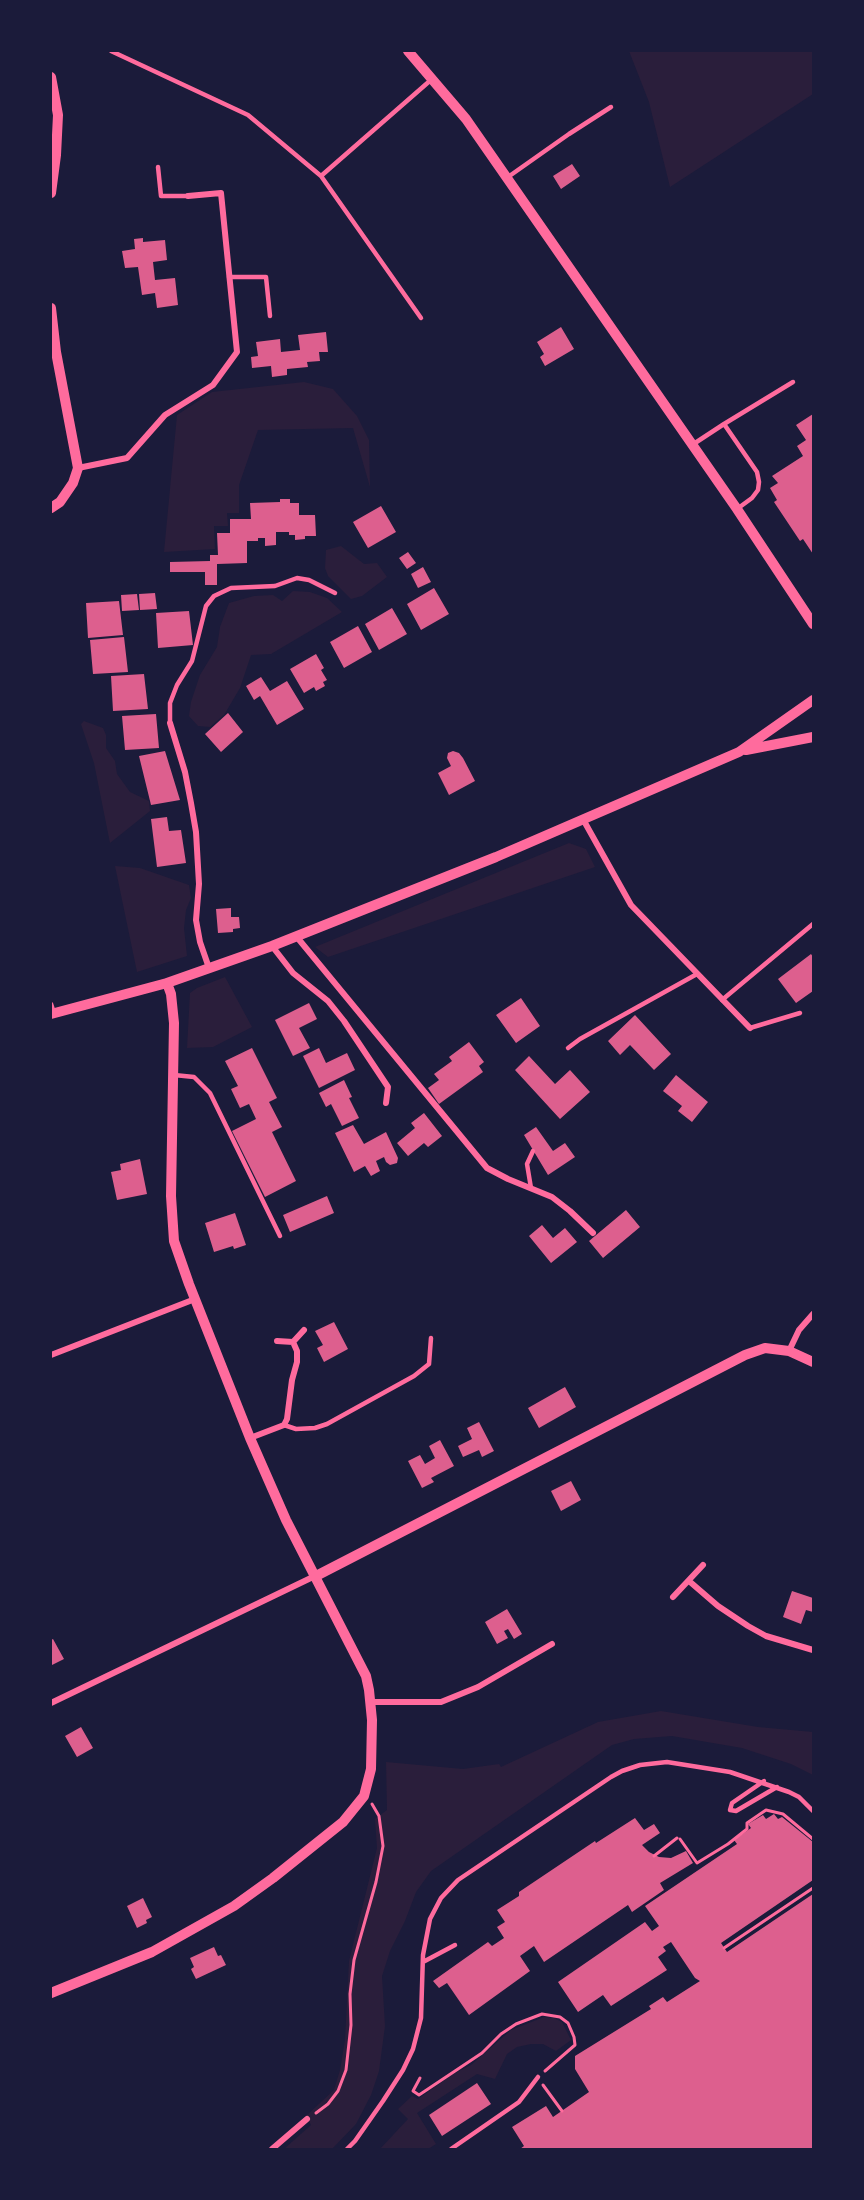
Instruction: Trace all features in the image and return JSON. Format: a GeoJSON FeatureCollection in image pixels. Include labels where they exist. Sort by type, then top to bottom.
{"type":"FeatureCollection","features":[{"type":"Feature","properties":{"kind":"street"},"geometry":{"type":"LineString","coordinates":[[408,51],[466,119],[737,509],[813,624]]}},
{"type":"Feature","properties":{"kind":"street"},"geometry":{"type":"LineString","coordinates":[[51,77],[58,115],[57,155],[51,193]]}},
{"type":"Feature","properties":{"kind":"street"},"geometry":{"type":"LineString","coordinates":[[78,468],[127,458],[165,415],[213,385],[237,352],[220,193],[188,196]]}},
{"type":"Feature","properties":{"kind":"street"},"geometry":{"type":"LineString","coordinates":[[51,309],[56,352],[78,468],[74,483],[60,502],[51,508]]}},
{"type":"Feature","properties":{"kind":"street"},"geometry":{"type":"LineString","coordinates":[[52,1010],[167,983],[272,946],[584,821],[739,752],[813,700]]}},
{"type":"Feature","properties":{"kind":"street"},"geometry":{"type":"LineString","coordinates":[[170,723],[185,772],[193,813],[199,884],[196,920],[200,942],[209,968]]}},
{"type":"Feature","properties":{"kind":"street"},"geometry":{"type":"LineString","coordinates":[[739,752],[813,737]]}},
{"type":"Feature","properties":{"kind":"street"},"geometry":{"type":"LineString","coordinates":[[584,821],[632,905],[750,1028]]}},
{"type":"Feature","properties":{"kind":"street"},"geometry":{"type":"LineString","coordinates":[[296,936],[487,1168],[552,1197],[593,1233]]}},
{"type":"Feature","properties":{"kind":"street"},"geometry":{"type":"LineString","coordinates":[[272,946],[293,974],[328,1001],[344,1021],[388,1088],[386,1103]]}},
{"type":"Feature","properties":{"kind":"street"},"geometry":{"type":"LineString","coordinates":[[51,1993],[152,1952],[234,1906],[273,1878],[343,1822],[365,1792],[370,1779],[373,1754],[371,1702],[366,1676],[286,1520],[249,1438],[174,1241],[172,1217],[174,1023],[171,994],[167,983]]}},
{"type":"Feature","properties":{"kind":"street"},"geometry":{"type":"LineString","coordinates":[[51,1355],[195,1299]]}},
{"type":"Feature","properties":{"kind":"street"},"geometry":{"type":"LineString","coordinates":[[789,1351],[799,1330],[813,1314]]}},
{"type":"Feature","properties":{"kind":"street"},"geometry":{"type":"LineString","coordinates":[[293,1342],[304,1330]]}},
{"type":"Feature","properties":{"kind":"street"},"geometry":{"type":"LineString","coordinates":[[276,1341],[293,1342]]}},
{"type":"Feature","properties":{"kind":"street"},"geometry":{"type":"LineString","coordinates":[[249,1438],[284,1425],[289,1413],[292,1380],[297,1362],[297,1351],[293,1342]]}},
{"type":"Feature","properties":{"kind":"street"},"geometry":{"type":"LineString","coordinates":[[51,1703],[316,1576],[745,1355],[765,1348],[789,1351],[813,1362]]}},
{"type":"Feature","properties":{"kind":"street"},"geometry":{"type":"LineString","coordinates":[[673,1597],[703,1565]]}},
{"type":"Feature","properties":{"kind":"street"},"geometry":{"type":"LineString","coordinates":[[689,1581],[717,1606],[748,1626],[766,1636],[813,1650]]}},
{"type":"Feature","properties":{"kind":"street"},"geometry":{"type":"LineString","coordinates":[[371,1702],[441,1702],[478,1687],[552,1644]]}},
{"type":"Feature","properties":{"kind":"street"},"geometry":{"type":"LineString","coordinates":[[272,2149],[308,2120]]}},
{"type":"Feature","properties":{"kind":"lane"},"geometry":{"type":"LineString","coordinates":[[111,51],[248,115],[321,176],[421,318]]}},
{"type":"Feature","properties":{"kind":"lane"},"geometry":{"type":"LineString","coordinates":[[321,176],[433,79]]}},
{"type":"Feature","properties":{"kind":"lane"},"geometry":{"type":"LineString","coordinates":[[506,178],[611,107]]}},
{"type":"Feature","properties":{"kind":"lane"},"geometry":{"type":"LineString","coordinates":[[158,167],[161,196],[188,196]]}},
{"type":"Feature","properties":{"kind":"lane"},"geometry":{"type":"LineString","coordinates":[[229,278],[266,277],[270,316]]}},
{"type":"Feature","properties":{"kind":"lane"},"geometry":{"type":"LineString","coordinates":[[692,445],[793,382]]}},
{"type":"Feature","properties":{"kind":"lane"},"geometry":{"type":"LineString","coordinates":[[724,424],[757,472],[759,482],[758,490],[752,498],[737,509]]}},
{"type":"Feature","properties":{"kind":"lane"},"geometry":{"type":"LineString","coordinates":[[170,723],[170,703],[192,661],[206,606],[214,596],[231,588],[275,586],[297,578],[309,580],[335,593]]}},
{"type":"Feature","properties":{"kind":"lane"},"geometry":{"type":"LineString","coordinates":[[722,1000],[813,924]]}},
{"type":"Feature","properties":{"kind":"lane"},"geometry":{"type":"LineString","coordinates":[[568,1048],[580,1039],[697,974]]}},
{"type":"Feature","properties":{"kind":"lane"},"geometry":{"type":"LineString","coordinates":[[750,1028],[800,1013]]}},
{"type":"Feature","properties":{"kind":"lane"},"geometry":{"type":"LineString","coordinates":[[173,1075],[194,1077],[210,1094],[280,1236]]}},
{"type":"Feature","properties":{"kind":"lane"},"geometry":{"type":"LineString","coordinates":[[531,1189],[527,1164],[533,1151]]}},
{"type":"Feature","properties":{"kind":"lane"},"geometry":{"type":"LineString","coordinates":[[284,1425],[296,1429],[315,1428],[327,1424],[414,1376],[429,1364],[431,1338]]}},
{"type":"Feature","properties":{"kind":"lane"},"geometry":{"type":"LineString","coordinates":[[347,2149],[383,2101],[403,2070],[413,2049],[421,2018],[423,1962],[430,1919],[441,1898],[458,1880],[546,1819],[622,1771],[648,1764],[667,1762],[730,1772],[764,1781],[799,1797],[813,1811]]}},
{"type":"Feature","properties":{"kind":"lane"},"geometry":{"type":"LineString","coordinates":[[764,1781],[732,1803],[730,1810],[736,1811],[777,1787]]}},
{"type":"Feature","properties":{"kind":"lane"},"geometry":{"type":"LineString","coordinates":[[423,1962],[455,1945]]}},
{"type":"Feature","properties":{"kind":"lane"},"geometry":{"type":"LineString","coordinates":[[451,2149],[519,2102],[538,2077]]}},
{"type":"Feature","properties":{"kind":"path"},"geometry":{"type":"LineString","coordinates":[[308,2120],[333,2098],[346,2070],[354,1960],[376,1882],[383,1846],[380,1816],[365,1792]]}},
{"type":"Feature","properties":{"kind":"path"},"geometry":{"type":"LineString","coordinates":[[654,1856],[679,1839],[697,1863],[728,1844],[747,1829],[747,1823],[766,1810],[783,1814],[813,1839]]}},
{"type":"Feature","properties":{"kind":"path"},"geometry":{"type":"LineString","coordinates":[[724,1948],[813,1888]]}},
{"type":"Feature","properties":{"kind":"path"},"geometry":{"type":"LineString","coordinates":[[420,2078],[413,2091],[419,2095],[482,2053],[501,2034],[516,2024],[542,2014],[560,2017],[572,2031],[575,2045],[538,2077],[562,2111]]}},
{"type":"Feature","properties":{"kind":"shaded area"},"geometry":{"type":"Polygon","coordinates":[[[629,51],[813,51],[813,94],[670,187],[649,102],[629,51]]]}},
{"type":"Feature","properties":{"kind":"shaded area"},"geometry":{"type":"Polygon","coordinates":[[[304,382],[333,389],[357,416],[369,440],[370,487],[353,428],[258,430],[239,485],[239,513],[227,513],[228,526],[214,526],[215,549],[164,552],[177,415],[212,392],[304,382]]]}},
{"type":"Feature","properties":{"kind":"shaded area"},"geometry":{"type":"Polygon","coordinates":[[[341,546],[364,564],[377,563],[387,577],[362,596],[351,599],[328,576],[325,568],[326,550],[341,546]]]}},
{"type":"Feature","properties":{"kind":"shaded area"},"geometry":{"type":"Polygon","coordinates":[[[293,591],[310,592],[327,598],[342,612],[271,654],[251,655],[240,688],[224,715],[210,727],[198,726],[189,716],[191,702],[200,675],[217,647],[220,627],[229,603],[254,596],[273,595],[282,601],[293,591]]]}},
{"type":"Feature","properties":{"kind":"shaded area"},"geometry":{"type":"Polygon","coordinates":[[[84,721],[103,728],[106,735],[106,748],[115,761],[117,774],[130,792],[149,801],[150,811],[110,843],[94,763],[81,724],[84,721]]]}},
{"type":"Feature","properties":{"kind":"shaded area"},"geometry":{"type":"Polygon","coordinates":[[[569,843],[586,849],[595,867],[328,957],[315,947],[569,843]]]}},
{"type":"Feature","properties":{"kind":"shaded area"},"geometry":{"type":"Polygon","coordinates":[[[115,866],[140,868],[189,885],[191,898],[186,910],[184,928],[187,956],[137,972],[115,866]]]}},
{"type":"Feature","properties":{"kind":"shaded area"},"geometry":{"type":"Polygon","coordinates":[[[225,977],[252,1027],[213,1047],[187,1048],[190,993],[225,977]]]}},
{"type":"Feature","properties":{"kind":"shaded area"},"geometry":{"type":"Polygon","coordinates":[[[661,1711],[758,1727],[813,1732],[813,1775],[791,1764],[742,1748],[672,1736],[634,1739],[612,1745],[431,1871],[416,1892],[390,1951],[382,1976],[385,2026],[379,2071],[371,2095],[356,2124],[332,2149],[284,2149],[311,2125],[306,2116],[334,2090],[340,2070],[345,2040],[349,1961],[377,1848],[375,1819],[387,1810],[386,1762],[463,1769],[499,1764],[501,1767],[598,1722],[661,1711]]]}},
{"type":"Feature","properties":{"kind":"shaded area"},"geometry":{"type":"Polygon","coordinates":[[[544,2017],[562,2022],[571,2040],[556,2051],[543,2044],[517,2047],[507,2054],[495,2079],[477,2074],[417,2113],[436,2144],[428,2149],[380,2149],[408,2119],[398,2109],[412,2096],[418,2099],[453,2074],[471,2065],[511,2030],[544,2017]]]}},
{"type":"Feature","properties":{"kind":"building"},"geometry":{"type":"Polygon","coordinates":[[[572,164],[580,176],[561,189],[553,176],[572,164]]]}},
{"type":"Feature","properties":{"kind":"building"},"geometry":{"type":"Polygon","coordinates":[[[143,238],[143,242],[165,240],[167,260],[153,262],[155,280],[175,278],[178,305],[157,308],[155,293],[142,295],[138,267],[125,268],[122,251],[135,249],[134,239],[143,238]]]}},
{"type":"Feature","properties":{"kind":"building"},"geometry":{"type":"Polygon","coordinates":[[[561,327],[574,349],[545,366],[540,357],[544,354],[537,342],[561,327]]]}},
{"type":"Feature","properties":{"kind":"building"},"geometry":{"type":"Polygon","coordinates":[[[326,332],[328,352],[319,352],[320,361],[307,362],[308,367],[287,369],[287,375],[272,377],[271,366],[252,368],[251,357],[258,356],[256,342],[280,339],[281,352],[300,350],[298,335],[326,332]]]}},
{"type":"Feature","properties":{"kind":"building"},"geometry":{"type":"Polygon","coordinates":[[[813,414],[813,554],[803,539],[800,541],[774,502],[777,500],[770,488],[778,483],[772,476],[803,456],[797,446],[806,440],[796,425],[813,414]]]}},
{"type":"Feature","properties":{"kind":"building"},"geometry":{"type":"Polygon","coordinates":[[[280,499],[290,499],[290,503],[299,503],[299,515],[315,515],[316,536],[305,536],[305,539],[295,540],[295,535],[289,535],[289,532],[276,532],[276,545],[265,546],[265,538],[258,538],[258,541],[247,541],[247,563],[217,564],[217,585],[205,585],[205,572],[170,572],[170,562],[210,561],[210,555],[218,555],[217,533],[230,533],[230,519],[251,519],[250,503],[280,502],[280,499]]]}},
{"type":"Feature","properties":{"kind":"building"},"geometry":{"type":"Polygon","coordinates":[[[381,506],[396,532],[368,548],[353,522],[381,506]]]}},
{"type":"Feature","properties":{"kind":"building"},"geometry":{"type":"Polygon","coordinates":[[[408,552],[416,563],[407,569],[399,558],[408,552]]]}},
{"type":"Feature","properties":{"kind":"building"},"geometry":{"type":"Polygon","coordinates":[[[423,567],[431,582],[418,588],[411,574],[423,567]]]}},
{"type":"Feature","properties":{"kind":"building"},"geometry":{"type":"Polygon","coordinates":[[[434,588],[449,614],[421,630],[407,604],[434,588]]]}},
{"type":"Feature","properties":{"kind":"building"},"geometry":{"type":"Polygon","coordinates":[[[155,593],[157,609],[140,610],[139,594],[155,593]]]}},
{"type":"Feature","properties":{"kind":"building"},"geometry":{"type":"Polygon","coordinates":[[[137,594],[139,610],[122,611],[121,595],[137,594]]]}},
{"type":"Feature","properties":{"kind":"building"},"geometry":{"type":"Polygon","coordinates":[[[119,601],[123,635],[88,638],[86,603],[119,601]]]}},
{"type":"Feature","properties":{"kind":"building"},"geometry":{"type":"Polygon","coordinates":[[[392,608],[407,634],[379,650],[365,624],[392,608]]]}},
{"type":"Feature","properties":{"kind":"building"},"geometry":{"type":"Polygon","coordinates":[[[189,611],[193,645],[158,648],[156,613],[189,611]]]}},
{"type":"Feature","properties":{"kind":"building"},"geometry":{"type":"Polygon","coordinates":[[[358,626],[372,652],[344,668],[330,642],[358,626]]]}},
{"type":"Feature","properties":{"kind":"building"},"geometry":{"type":"Polygon","coordinates":[[[124,637],[128,672],[93,674],[90,640],[124,637]]]}},
{"type":"Feature","properties":{"kind":"building"},"geometry":{"type":"Polygon","coordinates":[[[316,654],[324,668],[321,670],[327,680],[323,682],[325,686],[316,691],[314,687],[304,693],[290,669],[316,654]]]}},
{"type":"Feature","properties":{"kind":"building"},"geometry":{"type":"Polygon","coordinates":[[[144,674],[148,709],[113,711],[111,676],[144,674]]]}},
{"type":"Feature","properties":{"kind":"building"},"geometry":{"type":"Polygon","coordinates":[[[261,677],[270,691],[287,681],[304,709],[277,725],[260,696],[254,700],[246,686],[261,677]]]}},
{"type":"Feature","properties":{"kind":"building"},"geometry":{"type":"Polygon","coordinates":[[[228,713],[243,732],[221,752],[205,734],[228,713]]]}},
{"type":"Feature","properties":{"kind":"building"},"geometry":{"type":"Polygon","coordinates":[[[156,714],[159,748],[125,750],[122,716],[156,714]]]}},
{"type":"Feature","properties":{"kind":"building"},"geometry":{"type":"Polygon","coordinates":[[[165,751],[180,800],[151,805],[139,756],[165,751]]]}},
{"type":"Feature","properties":{"kind":"building"},"geometry":{"type":"Polygon","coordinates":[[[453,751],[459,753],[463,758],[475,781],[449,795],[438,773],[451,766],[447,758],[448,753],[453,751]]]}},
{"type":"Feature","properties":{"kind":"building"},"geometry":{"type":"Polygon","coordinates":[[[167,817],[169,831],[181,830],[186,863],[157,867],[151,819],[167,817]]]}},
{"type":"Feature","properties":{"kind":"building"},"geometry":{"type":"Polygon","coordinates":[[[231,908],[231,917],[239,917],[240,928],[233,929],[233,932],[218,933],[216,909],[231,908]]]}},
{"type":"Feature","properties":{"kind":"building"},"geometry":{"type":"Polygon","coordinates":[[[811,954],[813,957],[813,991],[796,1003],[778,979],[811,954]]]}},
{"type":"Feature","properties":{"kind":"building"},"geometry":{"type":"Polygon","coordinates":[[[521,998],[540,1026],[516,1043],[496,1015],[521,998]]]}},
{"type":"Feature","properties":{"kind":"building"},"geometry":{"type":"Polygon","coordinates":[[[309,1003],[317,1019],[299,1028],[310,1048],[293,1056],[275,1020],[309,1003]]]}},
{"type":"Feature","properties":{"kind":"building"},"geometry":{"type":"Polygon","coordinates":[[[635,1015],[671,1054],[654,1070],[630,1045],[620,1055],[608,1041],[635,1015]]]}},
{"type":"Feature","properties":{"kind":"building"},"geometry":{"type":"Polygon","coordinates":[[[469,1042],[484,1062],[479,1066],[483,1072],[439,1104],[428,1088],[439,1080],[434,1074],[452,1061],[449,1057],[469,1042]]]}},
{"type":"Feature","properties":{"kind":"building"},"geometry":{"type":"Polygon","coordinates":[[[252,1048],[277,1098],[269,1102],[282,1127],[272,1132],[296,1181],[265,1197],[232,1131],[256,1119],[249,1104],[240,1108],[231,1089],[238,1086],[225,1061],[252,1048]]]}},
{"type":"Feature","properties":{"kind":"building"},"geometry":{"type":"Polygon","coordinates":[[[319,1048],[326,1063],[347,1053],[355,1070],[319,1088],[303,1056],[319,1048]]]}},
{"type":"Feature","properties":{"kind":"building"},"geometry":{"type":"Polygon","coordinates":[[[529,1056],[555,1084],[570,1070],[590,1092],[560,1119],[515,1070],[529,1056]]]}},
{"type":"Feature","properties":{"kind":"building"},"geometry":{"type":"Polygon","coordinates":[[[676,1075],[708,1102],[692,1122],[678,1111],[682,1106],[663,1091],[676,1075]]]}},
{"type":"Feature","properties":{"kind":"building"},"geometry":{"type":"Polygon","coordinates":[[[344,1080],[352,1097],[349,1098],[359,1118],[342,1126],[331,1104],[326,1107],[319,1093],[344,1080]]]}},
{"type":"Feature","properties":{"kind":"building"},"geometry":{"type":"Polygon","coordinates":[[[424,1113],[442,1136],[428,1147],[424,1143],[408,1156],[397,1143],[415,1128],[411,1123],[424,1113]]]}},
{"type":"Feature","properties":{"kind":"building"},"geometry":{"type":"Polygon","coordinates":[[[353,1125],[364,1144],[386,1132],[398,1158],[397,1163],[390,1165],[384,1157],[376,1161],[380,1171],[371,1176],[365,1166],[354,1172],[335,1133],[353,1125]]]}},
{"type":"Feature","properties":{"kind":"building"},"geometry":{"type":"Polygon","coordinates":[[[536,1127],[553,1151],[565,1143],[575,1157],[548,1175],[524,1135],[536,1127]]]}},
{"type":"Feature","properties":{"kind":"building"},"geometry":{"type":"Polygon","coordinates":[[[140,1159],[147,1194],[117,1200],[111,1172],[121,1170],[120,1164],[140,1159]]]}},
{"type":"Feature","properties":{"kind":"building"},"geometry":{"type":"Polygon","coordinates":[[[327,1196],[334,1213],[290,1232],[283,1215],[327,1196]]]}},
{"type":"Feature","properties":{"kind":"building"},"geometry":{"type":"Polygon","coordinates":[[[626,1210],[640,1227],[603,1258],[589,1241],[626,1210]]]}},
{"type":"Feature","properties":{"kind":"building"},"geometry":{"type":"Polygon","coordinates":[[[235,1213],[246,1245],[234,1249],[233,1246],[214,1252],[205,1223],[235,1213]]]}},
{"type":"Feature","properties":{"kind":"building"},"geometry":{"type":"Polygon","coordinates":[[[542,1225],[553,1238],[565,1228],[577,1242],[551,1263],[529,1236],[542,1225]]]}},
{"type":"Feature","properties":{"kind":"building"},"geometry":{"type":"Polygon","coordinates":[[[334,1322],[348,1349],[324,1362],[317,1348],[323,1345],[315,1331],[334,1322]]]}},
{"type":"Feature","properties":{"kind":"building"},"geometry":{"type":"Polygon","coordinates":[[[565,1387],[576,1407],[539,1428],[528,1408],[565,1387]]]}},
{"type":"Feature","properties":{"kind":"building"},"geometry":{"type":"Polygon","coordinates":[[[479,1422],[494,1451],[482,1457],[479,1450],[463,1457],[458,1446],[472,1439],[467,1428],[479,1422]]]}},
{"type":"Feature","properties":{"kind":"building"},"geometry":{"type":"Polygon","coordinates":[[[440,1440],[454,1466],[431,1478],[434,1482],[422,1488],[408,1461],[420,1455],[425,1464],[435,1458],[429,1446],[440,1440]]]}},
{"type":"Feature","properties":{"kind":"building"},"geometry":{"type":"Polygon","coordinates":[[[571,1481],[581,1500],[561,1511],[551,1491],[571,1481]]]}},
{"type":"Feature","properties":{"kind":"building"},"geometry":{"type":"Polygon","coordinates":[[[792,1591],[813,1598],[813,1612],[806,1610],[801,1624],[783,1617],[792,1591]]]}},
{"type":"Feature","properties":{"kind":"building"},"geometry":{"type":"Polygon","coordinates":[[[507,1609],[522,1634],[514,1639],[508,1629],[504,1631],[508,1638],[497,1644],[485,1622],[507,1609]]]}},
{"type":"Feature","properties":{"kind":"building"},"geometry":{"type":"Polygon","coordinates":[[[53,1639],[64,1659],[52,1665],[51,1640],[53,1639]]]}},
{"type":"Feature","properties":{"kind":"building"},"geometry":{"type":"Polygon","coordinates":[[[81,1727],[93,1748],[77,1757],[65,1736],[81,1727]]]}},
{"type":"Feature","properties":{"kind":"building"},"geometry":{"type":"Polygon","coordinates":[[[774,1814],[778,1819],[782,1817],[813,1842],[813,1880],[721,1943],[727,1952],[813,1894],[813,2149],[520,2149],[524,2146],[512,2127],[546,2106],[553,2117],[589,2092],[575,2069],[575,2056],[651,2009],[649,2006],[663,1997],[667,2002],[700,1981],[695,1978],[671,1942],[663,1947],[666,1951],[658,1957],[667,1970],[611,2006],[603,1995],[578,2012],[558,1982],[645,1922],[652,1931],[659,1926],[645,1906],[737,1844],[734,1840],[751,1828],[748,1824],[763,1815],[766,1819],[774,1814]]]}},
{"type":"Feature","properties":{"kind":"building"},"geometry":{"type":"Polygon","coordinates":[[[635,1818],[644,1830],[654,1824],[660,1833],[642,1845],[649,1852],[659,1857],[671,1858],[686,1851],[693,1863],[660,1883],[664,1890],[632,1912],[628,1905],[544,1962],[534,1946],[520,1956],[530,1971],[469,2015],[447,1983],[439,1988],[433,1981],[488,1942],[492,1946],[504,1938],[497,1927],[505,1922],[497,1910],[519,1896],[519,1892],[595,1841],[596,1843],[635,1818]]]}},
{"type":"Feature","properties":{"kind":"building"},"geometry":{"type":"Polygon","coordinates":[[[143,1898],[152,1917],[146,1920],[147,1923],[137,1928],[127,1906],[143,1898]]]}},
{"type":"Feature","properties":{"kind":"building"},"geometry":{"type":"Polygon","coordinates":[[[214,1947],[226,1965],[196,1979],[191,1969],[194,1967],[190,1958],[214,1947]]]}},
{"type":"Feature","properties":{"kind":"building"},"geometry":{"type":"Polygon","coordinates":[[[477,2083],[491,2104],[442,2136],[429,2115],[477,2083]]]}}]}
